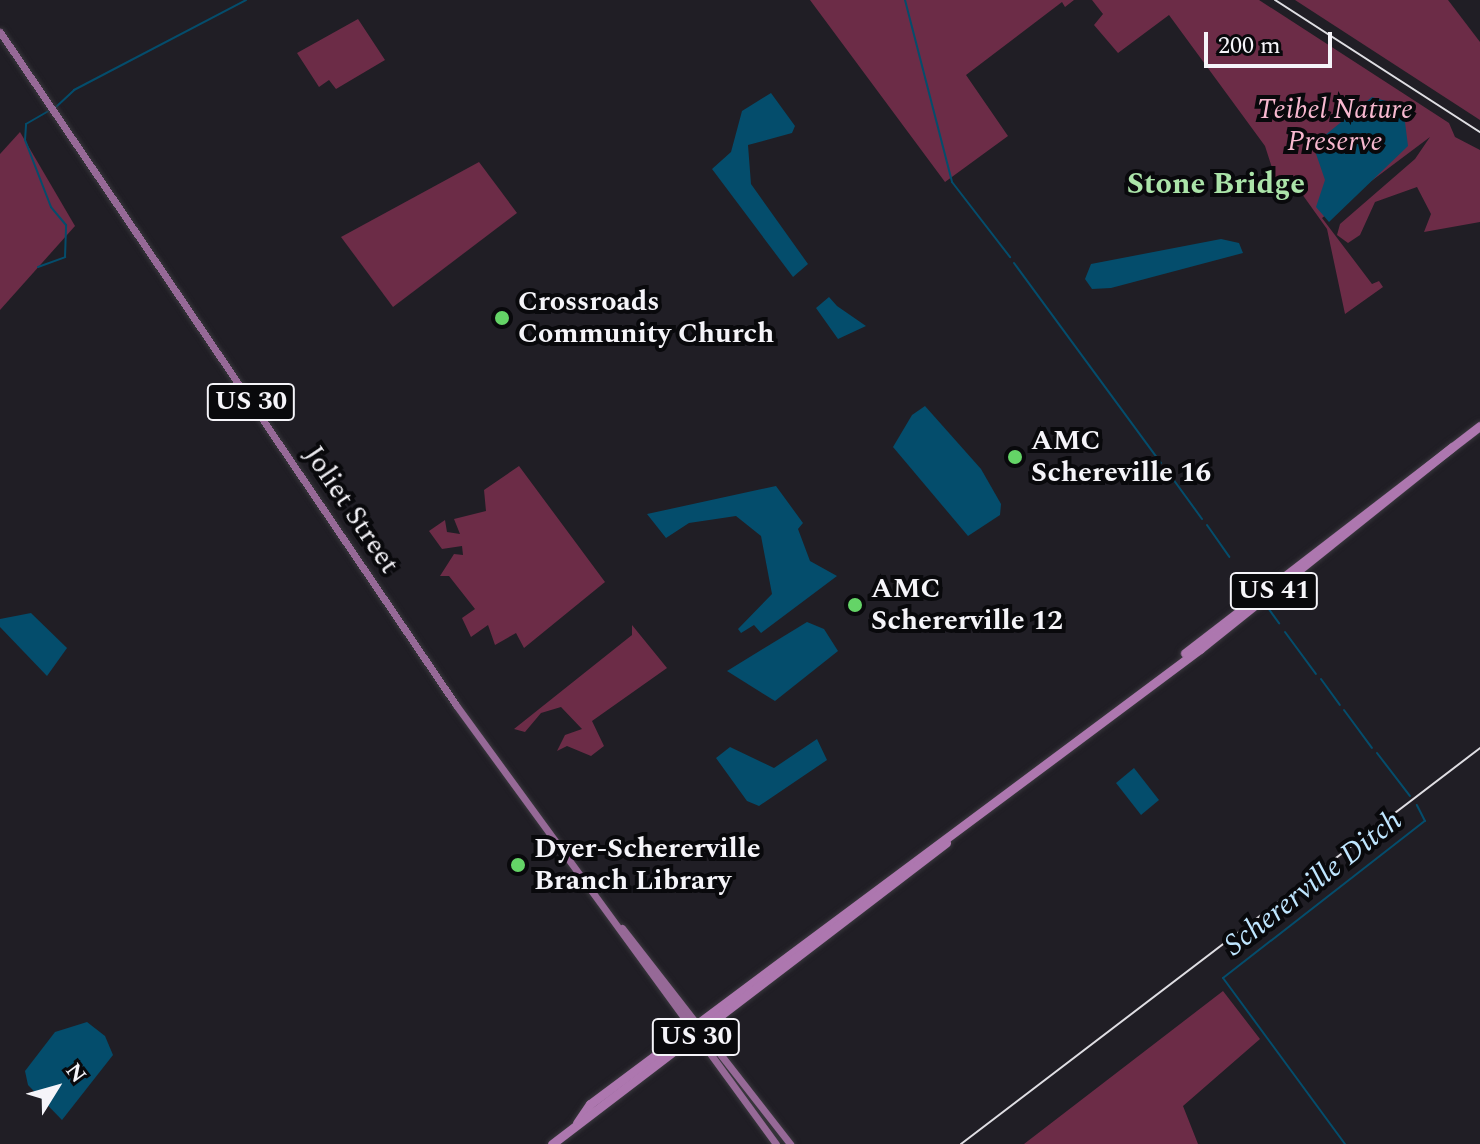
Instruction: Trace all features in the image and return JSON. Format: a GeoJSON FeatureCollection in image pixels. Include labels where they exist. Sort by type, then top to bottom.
{"type":"FeatureCollection","features":[{"type":"Feature","properties":{"kind":"highway","name":"US 41"},"geometry":{"type":"LineString","coordinates":[[698,1030],[1480,426]]}},
{"type":"Feature","properties":{"kind":"highway"},"geometry":{"type":"LineString","coordinates":[[577,1123],[581,1112],[617,1084],[698,1030]]}},
{"type":"Feature","properties":{"kind":"highway"},"geometry":{"type":"LineString","coordinates":[[552,1144],[698,1030]]}},
{"type":"Feature","properties":{"kind":"highway"},"geometry":{"type":"LineString","coordinates":[[603,1107],[617,1084]]}},
{"type":"Feature","properties":{"kind":"main road","name":"Joliet Street"},"geometry":{"type":"LineString","coordinates":[[0,32],[463,716],[698,1030]]}},
{"type":"Feature","properties":{"kind":"main road","name":"US 30"},"geometry":{"type":"LineString","coordinates":[[698,1030],[776,1144]]}},
{"type":"Feature","properties":{"kind":"main road","name":"US 30"},"geometry":{"type":"LineString","coordinates":[[698,1030],[790,1144]]}},
{"type":"Feature","properties":{"kind":"green space"},"geometry":{"type":"Polygon","coordinates":[[[810,0],[1074,0],[1065,7],[1062,2],[966,75],[1008,136],[945,182],[810,0]]]}},
{"type":"Feature","properties":{"kind":"green space","name":"Teibel Nature Preserve"},"geometry":{"type":"Polygon","coordinates":[[[1092,0],[1259,0],[1449,123],[1455,137],[1480,150],[1480,222],[1424,232],[1431,214],[1417,187],[1375,202],[1360,235],[1348,243],[1337,235],[1340,224],[1415,159],[1430,137],[1322,218],[1372,284],[1379,281],[1383,287],[1345,314],[1327,229],[1297,187],[1276,180],[1265,146],[1169,15],[1118,53],[1094,25],[1103,14],[1092,0]]]}},
{"type":"Feature","properties":{"kind":"green space"},"geometry":{"type":"Polygon","coordinates":[[[1295,0],[1448,0],[1480,42],[1480,120],[1295,0]]]}},
{"type":"Feature","properties":{"kind":"green space"},"geometry":{"type":"Polygon","coordinates":[[[358,19],[385,60],[336,89],[329,80],[319,87],[297,53],[358,19]]]}},
{"type":"Feature","properties":{"kind":"green space"},"geometry":{"type":"Polygon","coordinates":[[[20,132],[75,226],[0,310],[0,154],[20,132]]]}},
{"type":"Feature","properties":{"kind":"green space"},"geometry":{"type":"Polygon","coordinates":[[[479,162],[517,213],[393,307],[341,237],[479,162]]]}},
{"type":"Feature","properties":{"kind":"green space"},"geometry":{"type":"Polygon","coordinates":[[[519,466],[605,582],[524,648],[516,633],[495,645],[488,625],[471,637],[462,618],[475,609],[449,576],[440,576],[454,554],[463,555],[462,546],[442,549],[429,531],[445,520],[447,532],[460,534],[454,519],[486,511],[484,490],[519,466]]]}},
{"type":"Feature","properties":{"kind":"green space"},"geometry":{"type":"Polygon","coordinates":[[[632,625],[667,668],[592,721],[604,746],[591,756],[567,746],[557,751],[565,735],[582,729],[561,707],[541,713],[525,732],[514,729],[632,635],[632,625]]]}},
{"type":"Feature","properties":{"kind":"green space"},"geometry":{"type":"Polygon","coordinates":[[[1223,991],[1260,1039],[1183,1106],[1198,1144],[1024,1144],[1223,991]]]}},
{"type":"Feature","properties":{"kind":"water"},"geometry":{"type":"Polygon","coordinates":[[[771,93],[795,126],[792,133],[748,145],[751,184],[808,264],[793,277],[712,169],[731,152],[742,111],[771,93]]]}},
{"type":"Feature","properties":{"kind":"water"},"geometry":{"type":"Polygon","coordinates":[[[1372,97],[1386,101],[1405,122],[1408,146],[1329,222],[1316,207],[1325,180],[1313,145],[1372,97]]]}},
{"type":"Feature","properties":{"kind":"water"},"geometry":{"type":"Polygon","coordinates":[[[1221,239],[1239,243],[1243,253],[1111,288],[1092,289],[1085,279],[1091,264],[1221,239]]]}},
{"type":"Feature","properties":{"kind":"water"},"geometry":{"type":"Polygon","coordinates":[[[829,297],[866,326],[838,339],[816,308],[829,297]]]}},
{"type":"Feature","properties":{"kind":"water"},"geometry":{"type":"Polygon","coordinates":[[[925,406],[981,469],[1001,504],[1000,515],[968,536],[893,447],[912,415],[925,406]]]}},
{"type":"Feature","properties":{"kind":"water"},"geometry":{"type":"Polygon","coordinates":[[[776,486],[803,523],[798,529],[810,561],[837,576],[761,633],[754,625],[741,633],[738,629],[772,594],[761,536],[736,516],[689,523],[666,538],[647,514],[776,486]]]}},
{"type":"Feature","properties":{"kind":"water"},"geometry":{"type":"Polygon","coordinates":[[[31,613],[67,648],[47,676],[0,627],[0,619],[31,613]]]}},
{"type":"Feature","properties":{"kind":"water"},"geometry":{"type":"Polygon","coordinates":[[[807,622],[824,629],[838,651],[775,701],[727,671],[807,622]]]}},
{"type":"Feature","properties":{"kind":"water"},"geometry":{"type":"Polygon","coordinates":[[[817,739],[827,760],[759,806],[747,801],[716,758],[730,747],[774,768],[817,739]]]}},
{"type":"Feature","properties":{"kind":"water"},"geometry":{"type":"Polygon","coordinates":[[[1134,768],[1159,800],[1141,815],[1116,783],[1134,768]]]}},
{"type":"Feature","properties":{"kind":"water"},"geometry":{"type":"Polygon","coordinates":[[[87,1022],[105,1036],[113,1055],[62,1120],[28,1085],[25,1071],[55,1032],[87,1022]]]}},
{"type":"Feature","properties":{"kind":"waterway"},"geometry":{"type":"LineString","coordinates":[[56,107],[74,90],[246,0]]}},
{"type":"Feature","properties":{"kind":"waterway","name":"Schererville Ditch"},"geometry":{"type":"LineString","coordinates":[[905,0],[952,182],[1010,257]]}},
{"type":"Feature","properties":{"kind":"waterway"},"geometry":{"type":"LineString","coordinates":[[38,267],[65,257],[66,225],[51,207],[25,140],[26,124],[50,110]]}},
{"type":"Feature","properties":{"kind":"waterway","name":"Schererville Ditch"},"geometry":{"type":"LineString","coordinates":[[1014,263],[1161,463]]}},
{"type":"Feature","properties":{"kind":"waterway","name":"Schererville Ditch"},"geometry":{"type":"LineString","coordinates":[[1165,468],[1202,519]]}},
{"type":"Feature","properties":{"kind":"waterway","name":"Schererville Ditch"},"geometry":{"type":"LineString","coordinates":[[1207,525],[1229,557]]}},
{"type":"Feature","properties":{"kind":"waterway","name":"Schererville Ditch"},"geometry":{"type":"LineString","coordinates":[[1268,608],[1279,623]]}},
{"type":"Feature","properties":{"kind":"waterway","name":"Schererville Ditch"},"geometry":{"type":"LineString","coordinates":[[1285,632],[1316,674]]}},
{"type":"Feature","properties":{"kind":"waterway","name":"Schererville Ditch"},"geometry":{"type":"LineString","coordinates":[[1321,679],[1340,705]]}},
{"type":"Feature","properties":{"kind":"waterway","name":"Schererville Ditch"},"geometry":{"type":"LineString","coordinates":[[1344,710],[1372,748]]}},
{"type":"Feature","properties":{"kind":"waterway","name":"Schererville Ditch"},"geometry":{"type":"LineString","coordinates":[[1377,753],[1410,796]]}},
{"type":"Feature","properties":{"kind":"waterway","name":"Schererville Ditch"},"geometry":{"type":"LineString","coordinates":[[1345,1144],[1223,978],[1425,821],[1417,805]]}},
{"type":"Feature","properties":{"kind":"railway"},"geometry":{"type":"LineString","coordinates":[[1275,0],[1480,132]]}},
{"type":"Feature","properties":{"kind":"railway"},"geometry":{"type":"LineString","coordinates":[[961,1144],[1480,748]]}},
{"type":"Feature","properties":{"kind":"place","name":"Crossroads Community Church"},"geometry":{"type":"Point","coordinates":[502,318]}},
{"type":"Feature","properties":{"kind":"place","name":"AMC Schereville 16"},"geometry":{"type":"Point","coordinates":[1015,457]}},
{"type":"Feature","properties":{"kind":"place","name":"AMC Schererville 12"},"geometry":{"type":"Point","coordinates":[855,605]}},
{"type":"Feature","properties":{"kind":"place","name":"Dyer-Schererville Branch Library"},"geometry":{"type":"Point","coordinates":[518,865]}},
{"type":"Feature","properties":{"kind":"district","name":"Stone Bridge"},"geometry":{"type":"Point","coordinates":[1216,184]}}]}
